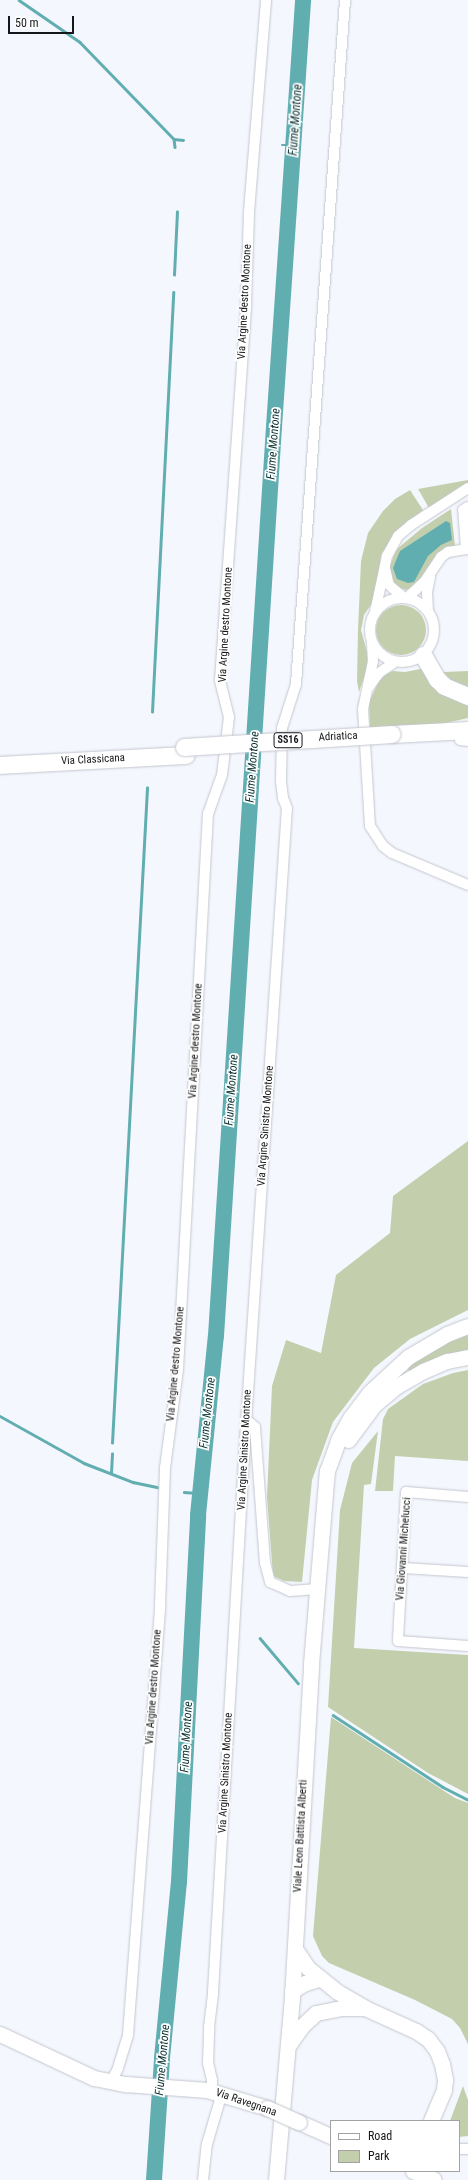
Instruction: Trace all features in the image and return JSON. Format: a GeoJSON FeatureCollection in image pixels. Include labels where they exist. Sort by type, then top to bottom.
{"type":"FeatureCollection","features":[{"type":"Feature","properties":{"kind":"highway"},"geometry":{"type":"LineString","coordinates":[[423,655],[434,675],[444,686],[468,696]]}},
{"type":"Feature","properties":{"kind":"highway"},"geometry":{"type":"LineString","coordinates":[[440,732],[468,724]]}},
{"type":"Feature","properties":{"kind":"highway","name":"Adriatica"},"geometry":{"type":"LineString","coordinates":[[392,739],[440,732],[466,738]]}},
{"type":"Feature","properties":{"kind":"highway","name":"Adriatica"},"geometry":{"type":"LineString","coordinates":[[185,751],[392,739],[466,738]]}},
{"type":"Feature","properties":{"kind":"highway","name":"Via Classicana"},"geometry":{"type":"LineString","coordinates":[[0,756],[185,751]]}},
{"type":"Feature","properties":{"kind":"highway","name":"Via Classicana"},"geometry":{"type":"LineString","coordinates":[[0,765],[185,751]]}},
{"type":"Feature","properties":{"kind":"main road","name":"Viale Leon Battista Alberti"},"geometry":{"type":"LineString","coordinates":[[279,2176],[295,1949],[311,1672],[327,1471],[338,1440],[351,1417],[370,1392],[408,1357],[447,1334],[468,1326]]}},
{"type":"Feature","properties":{"kind":"main road","name":"Viale Leon Battista Alberti"},"geometry":{"type":"LineString","coordinates":[[325,1492],[338,1458],[354,1431],[374,1405],[397,1386],[423,1371],[447,1361],[468,1357]]}},
{"type":"Feature","properties":{"kind":"main road"},"geometry":{"type":"LineString","coordinates":[[295,1949],[319,1979],[365,2008],[416,2031],[428,2039],[437,2050],[442,2064],[445,2080],[444,2090],[431,2120]]}},
{"type":"Feature","properties":{"kind":"main road"},"geometry":{"type":"LineString","coordinates":[[316,2013],[304,2008],[292,1994],[305,1983],[319,1979]]}},
{"type":"Feature","properties":{"kind":"main road"},"geometry":{"type":"LineString","coordinates":[[288,2047],[302,2026],[316,2013],[341,2008],[365,2008]]}},
{"type":"Feature","properties":{"kind":"main road","name":"Via Ravegnana"},"geometry":{"type":"LineString","coordinates":[[0,2034],[68,2068],[94,2078],[126,2084],[214,2091],[267,2108],[330,2136]]}},
{"type":"Feature","properties":{"kind":"main road"},"geometry":{"type":"LineString","coordinates":[[416,2172],[432,2177]]}},
{"type":"Feature","properties":{"kind":"street","name":"Via Argine destro Montone"},"geometry":{"type":"LineString","coordinates":[[111,2082],[118,2068],[128,2035],[160,1605],[165,1468],[178,1368],[208,814],[222,775],[229,717],[220,680],[246,304],[249,212],[266,0]]}},
{"type":"Feature","properties":{"kind":"street","name":"Via Argine Sinistro Montone"},"geometry":{"type":"LineString","coordinates":[[214,2091],[208,2063],[208,2027],[214,1984],[246,1423],[287,808],[283,798],[281,781],[282,728],[296,684],[345,0]]}},
{"type":"Feature","properties":{"kind":"street"},"geometry":{"type":"LineString","coordinates":[[468,488],[398,536],[387,556],[375,612],[371,623],[370,633],[373,661],[364,695],[363,709],[370,826],[383,846],[392,853],[468,885]]}},
{"type":"Feature","properties":{"kind":"street"},"geometry":{"type":"LineString","coordinates":[[375,612],[383,604],[393,599],[405,598],[418,589],[441,557],[448,552],[467,549],[463,510],[468,507]]}},
{"type":"Feature","properties":{"kind":"street"},"geometry":{"type":"LineString","coordinates":[[387,556],[385,567],[387,580],[394,590],[405,598],[420,603],[428,610]]}},
{"type":"Feature","properties":{"kind":"street"},"geometry":{"type":"LineString","coordinates":[[372,643],[378,651],[395,662],[405,663],[415,660],[423,655],[430,647],[434,638],[434,626],[428,610],[427,592],[431,572]]}},
{"type":"Feature","properties":{"kind":"street"},"geometry":{"type":"LineString","coordinates":[[364,695],[379,673],[395,662]]}},
{"type":"Feature","properties":{"kind":"street"},"geometry":{"type":"LineString","coordinates":[[246,1423],[253,1424],[255,1427],[265,1563],[270,1582],[290,1591],[318,1588]]}},
{"type":"Feature","properties":{"kind":"street","name":"Via Giovanni Michelucci"},"geometry":{"type":"LineString","coordinates":[[468,1496],[406,1492],[398,1641],[468,1646]]}},
{"type":"Feature","properties":{"kind":"street"},"geometry":{"type":"LineString","coordinates":[[403,1568],[468,1572]]}},
{"type":"Feature","properties":{"kind":"street"},"geometry":{"type":"LineString","coordinates":[[203,2180],[214,2091]]}},
{"type":"Feature","properties":{"kind":"green space"},"geometry":{"type":"Polygon","coordinates":[[[468,480],[468,483],[429,508],[418,489],[468,480]]]}},
{"type":"Feature","properties":{"kind":"green space"},"geometry":{"type":"Polygon","coordinates":[[[410,490],[423,510],[397,530],[381,555],[375,599],[364,615],[361,630],[367,652],[368,666],[359,692],[357,681],[361,561],[368,533],[383,511],[395,499],[410,490]]]}},
{"type":"Feature","properties":{"kind":"green space"},"geometry":{"type":"Polygon","coordinates":[[[451,509],[455,546],[437,553],[415,587],[406,590],[395,586],[390,577],[390,565],[397,549],[422,528],[451,509]]]}},
{"type":"Feature","properties":{"kind":"green space"},"geometry":{"type":"Polygon","coordinates":[[[396,605],[406,605],[419,612],[426,625],[426,635],[419,648],[406,655],[396,655],[387,651],[380,644],[376,635],[376,625],[380,616],[387,609],[396,605]]]}},
{"type":"Feature","properties":{"kind":"green space"},"geometry":{"type":"Polygon","coordinates":[[[425,668],[468,703],[468,718],[441,724],[370,728],[369,702],[379,681],[386,674],[393,671],[405,672],[425,668]]]}},
{"type":"Feature","properties":{"kind":"green space"},"geometry":{"type":"Polygon","coordinates":[[[468,671],[468,688],[455,684],[443,672],[468,671]]]}},
{"type":"Feature","properties":{"kind":"green space"},"geometry":{"type":"Polygon","coordinates":[[[468,1141],[468,1310],[410,1339],[374,1368],[333,1422],[312,1480],[302,1582],[284,1581],[273,1576],[267,1497],[272,1386],[286,1340],[321,1353],[336,1275],[390,1233],[393,1196],[468,1141]]]}},
{"type":"Feature","properties":{"kind":"green space"},"geometry":{"type":"Polygon","coordinates":[[[468,1331],[468,1351],[409,1371],[406,1364],[468,1331]]]}},
{"type":"Feature","properties":{"kind":"green space"},"geometry":{"type":"Polygon","coordinates":[[[468,1370],[468,1461],[395,1456],[393,1491],[375,1491],[383,1419],[388,1409],[423,1384],[453,1373],[468,1370]]]}},
{"type":"Feature","properties":{"kind":"green space"},"geometry":{"type":"Polygon","coordinates":[[[378,1431],[371,1484],[364,1485],[354,1648],[468,1655],[468,1794],[428,1773],[328,1707],[340,1510],[352,1463],[378,1431]]]}},
{"type":"Feature","properties":{"kind":"green space"},"geometry":{"type":"Polygon","coordinates":[[[331,1717],[455,1798],[468,1803],[468,2044],[460,2028],[452,2019],[415,2000],[329,1963],[322,1956],[313,1936],[331,1717]]]}},
{"type":"Feature","properties":{"kind":"green space"},"geometry":{"type":"Polygon","coordinates":[[[463,2086],[468,2100],[468,2136],[460,2137],[460,2120],[450,2120],[463,2086]]]}},
{"type":"Feature","properties":{"kind":"water"},"geometry":{"type":"Polygon","coordinates":[[[446,521],[450,523],[452,540],[441,545],[428,556],[414,582],[408,583],[397,579],[393,568],[400,551],[446,521]]]}},
{"type":"Feature","properties":{"kind":"waterway"},"geometry":{"type":"LineString","coordinates":[[19,0],[80,42],[174,139],[175,147]]}},
{"type":"Feature","properties":{"kind":"waterway","name":"Fiume Montone"},"geometry":{"type":"LineString","coordinates":[[154,2180],[162,2058],[179,1882],[198,1515],[216,1336],[303,0]]}},
{"type":"Feature","properties":{"kind":"waterway"},"geometry":{"type":"LineString","coordinates":[[174,139],[183,140]]}},
{"type":"Feature","properties":{"kind":"waterway"},"geometry":{"type":"LineString","coordinates":[[282,145],[293,145]]}},
{"type":"Feature","properties":{"kind":"waterway"},"geometry":{"type":"LineString","coordinates":[[174,275],[177,212]]}},
{"type":"Feature","properties":{"kind":"waterway"},"geometry":{"type":"LineString","coordinates":[[152,712],[173,293]]}},
{"type":"Feature","properties":{"kind":"waterway"},"geometry":{"type":"LineString","coordinates":[[112,1443],[147,788]]}},
{"type":"Feature","properties":{"kind":"waterway"},"geometry":{"type":"LineString","coordinates":[[0,1416],[84,1463],[133,1482],[157,1487]]}},
{"type":"Feature","properties":{"kind":"waterway"},"geometry":{"type":"LineString","coordinates":[[111,1473],[112,1454]]}},
{"type":"Feature","properties":{"kind":"waterway"},"geometry":{"type":"LineString","coordinates":[[184,1492],[200,1493]]}},
{"type":"Feature","properties":{"kind":"waterway"},"geometry":{"type":"LineString","coordinates":[[260,1638],[298,1683]]}},
{"type":"Feature","properties":{"kind":"waterway"},"geometry":{"type":"LineString","coordinates":[[333,1715],[443,1787],[468,1800]]}}]}
